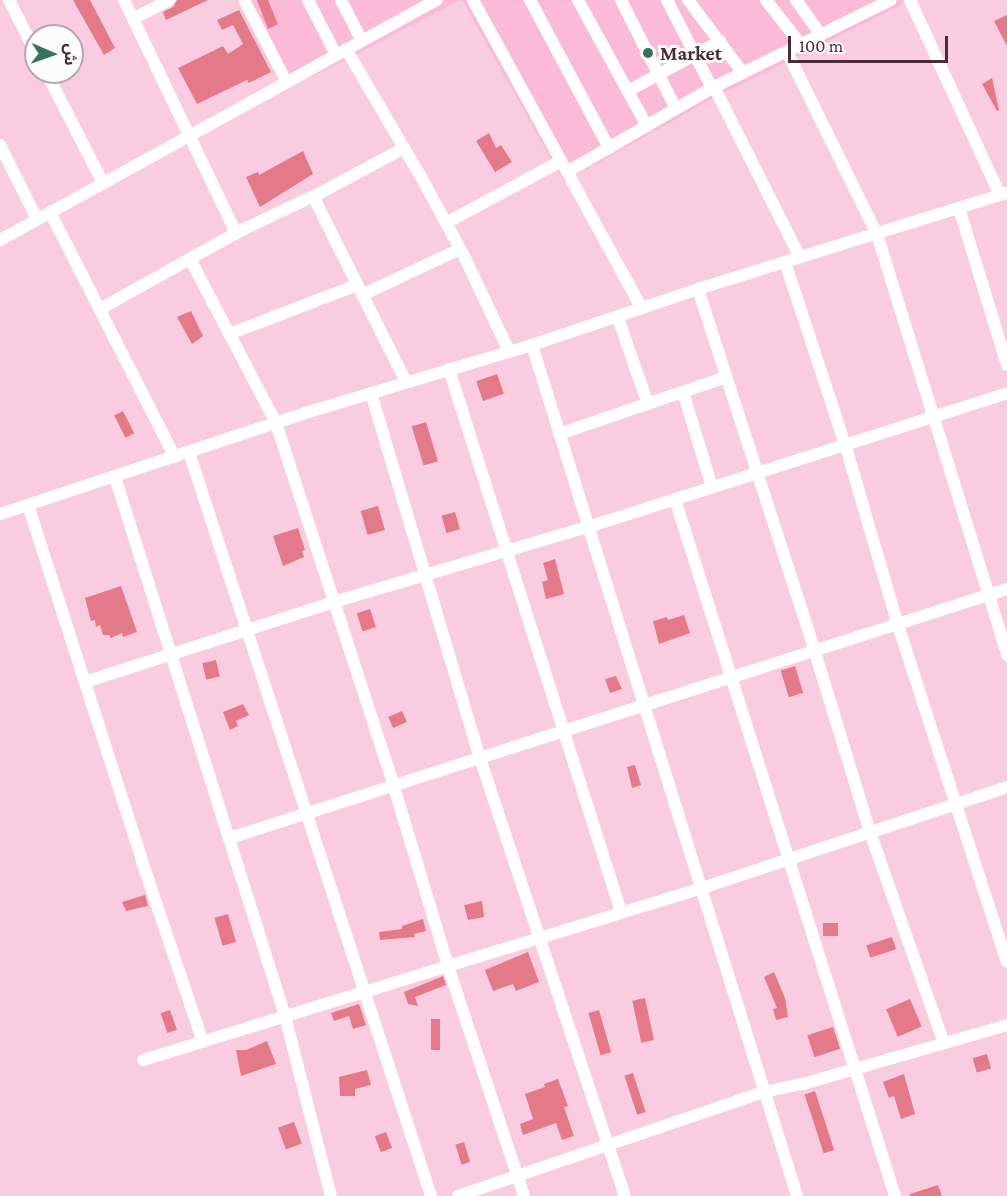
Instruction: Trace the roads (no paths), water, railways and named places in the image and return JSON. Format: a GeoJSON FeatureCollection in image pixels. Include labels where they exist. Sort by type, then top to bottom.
{"type":"FeatureCollection","features":[{"type":"Feature","properties":{"kind":"street"},"geometry":{"type":"LineString","coordinates":[[9,0],[24,29]]}},
{"type":"Feature","properties":{"kind":"street"},"geometry":{"type":"LineString","coordinates":[[124,0],[236,232]]}},
{"type":"Feature","properties":{"kind":"street"},"geometry":{"type":"LineString","coordinates":[[133,19],[170,0]]}},
{"type":"Feature","properties":{"kind":"street"},"geometry":{"type":"LineString","coordinates":[[244,0],[286,81]]}},
{"type":"Feature","properties":{"kind":"street"},"geometry":{"type":"LineString","coordinates":[[308,0],[404,148],[460,249],[509,351]]}},
{"type":"Feature","properties":{"kind":"street"},"geometry":{"type":"LineString","coordinates":[[341,0],[362,41]]}},
{"type":"Feature","properties":{"kind":"street"},"geometry":{"type":"LineString","coordinates":[[0,240],[362,41],[416,5],[436,0]]}},
{"type":"Feature","properties":{"kind":"street"},"geometry":{"type":"LineString","coordinates":[[473,0],[642,309]]}},
{"type":"Feature","properties":{"kind":"street"},"geometry":{"type":"LineString","coordinates":[[531,0],[609,148]]}},
{"type":"Feature","properties":{"kind":"street"},"geometry":{"type":"LineString","coordinates":[[578,0],[647,126]]}},
{"type":"Feature","properties":{"kind":"street"},"geometry":{"type":"LineString","coordinates":[[621,0],[676,109]]}},
{"type":"Feature","properties":{"kind":"street"},"geometry":{"type":"LineString","coordinates":[[667,0],[801,257]]}},
{"type":"Feature","properties":{"kind":"street"},"geometry":{"type":"LineString","coordinates":[[688,0],[742,74]]}},
{"type":"Feature","properties":{"kind":"street"},"geometry":{"type":"LineString","coordinates":[[766,0],[801,45]]}},
{"type":"Feature","properties":{"kind":"street"},"geometry":{"type":"LineString","coordinates":[[796,0],[821,35]]}},
{"type":"Feature","properties":{"kind":"street"},"geometry":{"type":"LineString","coordinates":[[446,222],[609,148],[713,88],[821,35],[866,6],[891,0]]}},
{"type":"Feature","properties":{"kind":"street"},"geometry":{"type":"LineString","coordinates":[[0,514],[276,423],[618,318],[698,289],[1003,194],[910,0]]}},
{"type":"Feature","properties":{"kind":"street"},"geometry":{"type":"LineString","coordinates":[[628,91],[720,41]]}},
{"type":"Feature","properties":{"kind":"street"},"geometry":{"type":"LineString","coordinates":[[787,52],[877,234],[1007,654]]}},
{"type":"Feature","properties":{"kind":"street"},"geometry":{"type":"LineString","coordinates":[[52,84],[103,183]]}},
{"type":"Feature","properties":{"kind":"street"},"geometry":{"type":"LineString","coordinates":[[0,145],[37,219]]}},
{"type":"Feature","properties":{"kind":"street"},"geometry":{"type":"LineString","coordinates":[[100,309],[236,232],[313,196],[404,148]]}},
{"type":"Feature","properties":{"kind":"street"},"geometry":{"type":"LineString","coordinates":[[313,196],[406,382]]}},
{"type":"Feature","properties":{"kind":"street"},"geometry":{"type":"LineString","coordinates":[[959,208],[1007,365]]}},
{"type":"Feature","properties":{"kind":"street"},"geometry":{"type":"LineString","coordinates":[[50,212],[175,457]]}},
{"type":"Feature","properties":{"kind":"street"},"geometry":{"type":"LineString","coordinates":[[229,334],[359,290],[460,249]]}},
{"type":"Feature","properties":{"kind":"street"},"geometry":{"type":"LineString","coordinates":[[189,259],[276,423],[394,787],[448,966],[524,1196]]}},
{"type":"Feature","properties":{"kind":"street"},"geometry":{"type":"LineString","coordinates":[[785,262],[845,444],[897,622],[1007,963]]}},
{"type":"Feature","properties":{"kind":"street"},"geometry":{"type":"LineString","coordinates":[[698,289],[814,649],[870,832],[944,1043]]}},
{"type":"Feature","properties":{"kind":"street"},"geometry":{"type":"LineString","coordinates":[[618,318],[648,404]]}},
{"type":"Feature","properties":{"kind":"street"},"geometry":{"type":"LineString","coordinates":[[532,345],[797,1196]]}},
{"type":"Feature","properties":{"kind":"street"},"geometry":{"type":"LineString","coordinates":[[449,369],[621,912]]}},
{"type":"Feature","properties":{"kind":"street"},"geometry":{"type":"LineString","coordinates":[[559,434],[726,377]]}},
{"type":"Feature","properties":{"kind":"street"},"geometry":{"type":"LineString","coordinates":[[683,392],[712,487]]}},
{"type":"Feature","properties":{"kind":"street"},"geometry":{"type":"LineString","coordinates":[[371,393],[480,758],[625,1196]]}},
{"type":"Feature","properties":{"kind":"street"},"geometry":{"type":"LineString","coordinates":[[84,681],[334,602],[506,552],[1007,393]]}},
{"type":"Feature","properties":{"kind":"street"},"geometry":{"type":"LineString","coordinates":[[189,452],[431,1196]]}},
{"type":"Feature","properties":{"kind":"street"},"geometry":{"type":"LineString","coordinates":[[115,477],[285,1016],[331,1196]]}},
{"type":"Feature","properties":{"kind":"street"},"geometry":{"type":"LineString","coordinates":[[675,498],[787,860],[895,1196]]}},
{"type":"Feature","properties":{"kind":"street"},"geometry":{"type":"LineString","coordinates":[[28,505],[202,1041]]}},
{"type":"Feature","properties":{"kind":"street"},"geometry":{"type":"LineString","coordinates":[[230,838],[394,787],[897,622],[1007,589]]}},
{"type":"Feature","properties":{"kind":"street"},"geometry":{"type":"LineString","coordinates":[[143,1060],[702,888],[1007,787]]}},
{"type":"Feature","properties":{"kind":"street"},"geometry":{"type":"LineString","coordinates":[[458,1196],[764,1092],[855,1069],[1007,1025]]}},
{"type":"Feature","properties":{"kind":"place","name":"Market"},"geometry":{"type":"Point","coordinates":[648,53]}}]}
